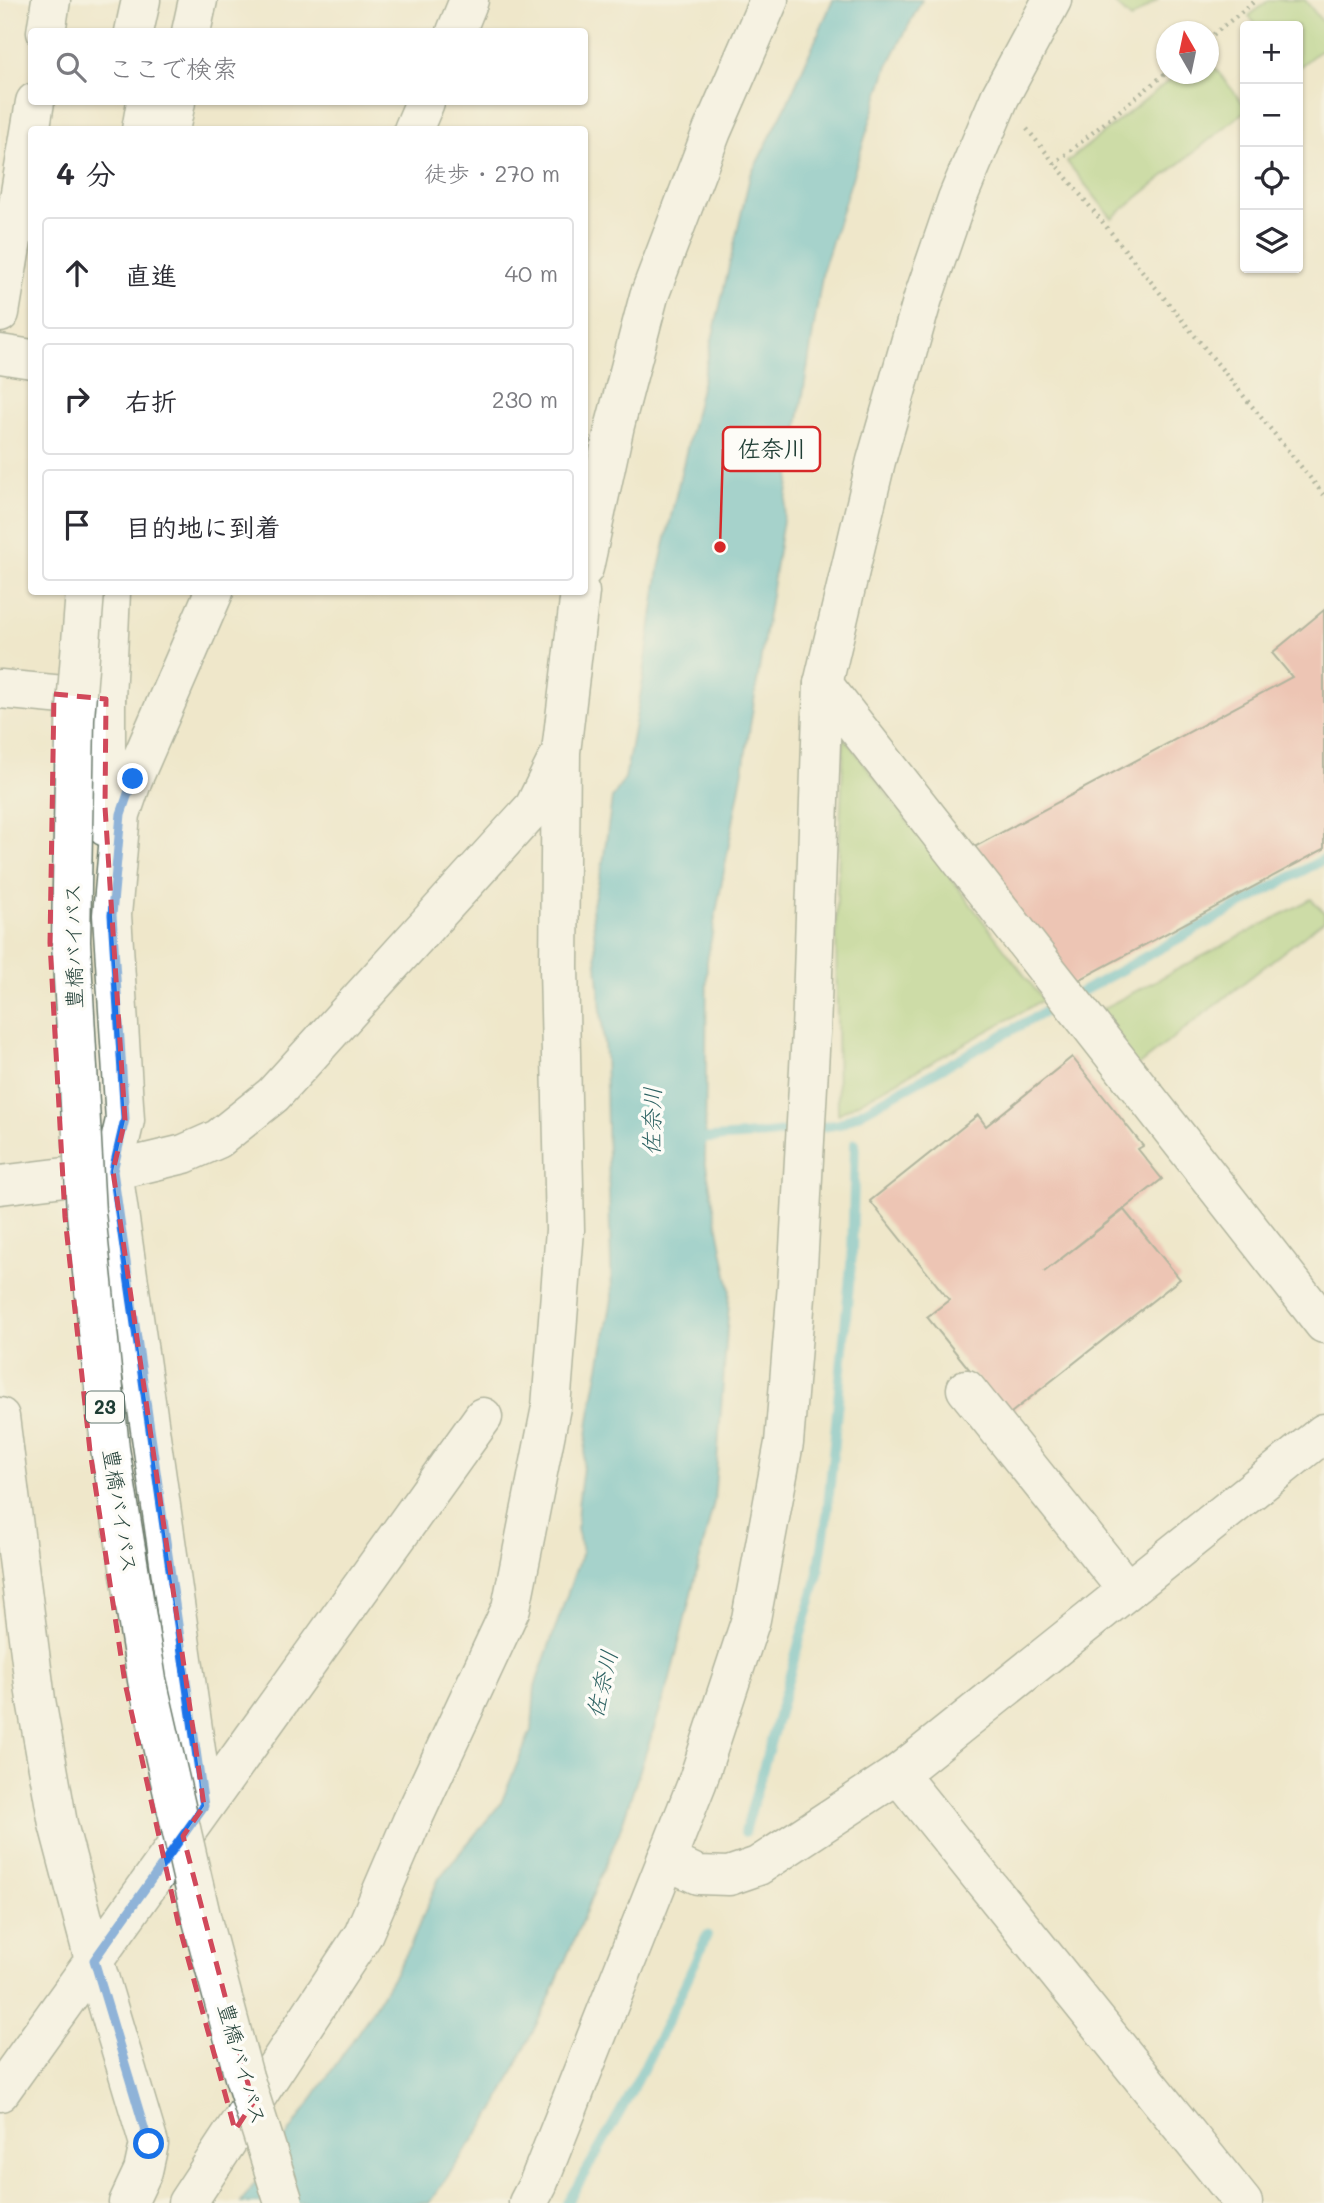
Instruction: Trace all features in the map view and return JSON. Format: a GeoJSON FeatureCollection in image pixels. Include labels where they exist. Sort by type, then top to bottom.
{"type":"FeatureCollection","features":[{"type":"Feature","properties":{"kind":"main road"},"geometry":{"type":"LineString","coordinates":[[47,28],[51,0]]}},
{"type":"Feature","properties":{"kind":"main road"},"geometry":{"type":"LineString","coordinates":[[135,28],[141,0]]}},
{"type":"Feature","properties":{"kind":"main road"},"geometry":{"type":"LineString","coordinates":[[161,28],[167,0]]}},
{"type":"Feature","properties":{"kind":"main road"},"geometry":{"type":"LineString","coordinates":[[192,28],[198,0]]}},
{"type":"Feature","properties":{"kind":"main road"},"geometry":{"type":"LineString","coordinates":[[458,28],[469,0]]}},
{"type":"Feature","properties":{"kind":"main road"},"geometry":{"type":"LineString","coordinates":[[588,550],[615,425],[649,296],[712,131],[769,0]]}},
{"type":"Feature","properties":{"kind":"main road"},"geometry":{"type":"LineString","coordinates":[[528,2203],[697,1783],[751,1619],[784,1443],[811,1032],[823,684],[876,461],[923,298],[957,199],[1000,97],[1052,0]]}},
{"type":"Feature","properties":{"kind":"main road"},"geometry":{"type":"LineString","coordinates":[[31,126],[35,105]]}},
{"type":"Feature","properties":{"kind":"main road"},"geometry":{"type":"LineString","coordinates":[[117,126],[120,105]]}},
{"type":"Feature","properties":{"kind":"main road"},"geometry":{"type":"LineString","coordinates":[[142,126],[145,105]]}},
{"type":"Feature","properties":{"kind":"main road"},"geometry":{"type":"LineString","coordinates":[[171,126],[175,105]]}},
{"type":"Feature","properties":{"kind":"main road"},"geometry":{"type":"LineString","coordinates":[[415,126],[424,105]]}},
{"type":"Feature","properties":{"kind":"main road"},"geometry":{"type":"LineString","coordinates":[[0,313],[28,144]]}},
{"type":"Feature","properties":{"kind":"main road"},"geometry":{"type":"LineString","coordinates":[[0,354],[28,358]]}},
{"type":"Feature","properties":{"kind":"main road","name":"豊橋バイパス"},"geometry":{"type":"LineString","coordinates":[[62,595],[52,718],[50,943],[65,1217],[90,1451],[125,1683],[175,1908],[220,2084],[258,2203]]}},
{"type":"Feature","properties":{"kind":"main road","name":"豊橋バイパス"},"geometry":{"type":"LineString","coordinates":[[85,595],[75,718],[71,942],[86,1213],[110,1449],[147,1680],[199,1906],[244,2077],[284,2203]]}},
{"type":"Feature","properties":{"kind":"main road"},"geometry":{"type":"LineString","coordinates":[[111,595],[105,807],[125,1119],[113,1171],[204,1806]]}},
{"type":"Feature","properties":{"kind":"main road"},"geometry":{"type":"LineString","coordinates":[[112,915],[121,814],[133,779],[213,595]]}},
{"type":"Feature","properties":{"kind":"main road"},"geometry":{"type":"LineString","coordinates":[[187,2203],[363,1935],[411,1823],[511,1608],[551,1407],[565,1230],[559,967],[561,752],[580,595]]}},
{"type":"Feature","properties":{"kind":"main road"},"geometry":{"type":"LineString","coordinates":[[823,684],[1324,1324]]}},
{"type":"Feature","properties":{"kind":"main road"},"geometry":{"type":"LineString","coordinates":[[0,689],[106,699]]}},
{"type":"Feature","properties":{"kind":"main road"},"geometry":{"type":"LineString","coordinates":[[0,1185],[113,1171],[184,1154],[218,1139],[273,1095],[534,807],[561,752]]}},
{"type":"Feature","properties":{"kind":"main road"},"geometry":{"type":"LineString","coordinates":[[966,1390],[1127,1590]]}},
{"type":"Feature","properties":{"kind":"main road"},"geometry":{"type":"LineString","coordinates":[[0,1417],[36,1700],[58,1824],[94,1960],[149,2144],[143,2171],[128,2203]]}},
{"type":"Feature","properties":{"kind":"main road"},"geometry":{"type":"LineString","coordinates":[[0,2092],[483,1417]]}},
{"type":"Feature","properties":{"kind":"main road"},"geometry":{"type":"LineString","coordinates":[[666,1860],[698,1875],[729,1876],[758,1866],[898,1774],[1324,1433]]}},
{"type":"Feature","properties":{"kind":"main road"},"geometry":{"type":"LineString","coordinates":[[898,1774],[1243,2203]]}},
{"type":"Feature","properties":{"kind":"path"},"geometry":{"type":"LineString","coordinates":[[1219,31],[1256,0]]}},
{"type":"Feature","properties":{"kind":"path"},"geometry":{"type":"LineString","coordinates":[[1054,164],[1156,82]]}},
{"type":"Feature","properties":{"kind":"path"},"geometry":{"type":"LineString","coordinates":[[1000,97],[1324,495]]}},
{"type":"Feature","properties":{"kind":"highlighted area"},"geometry":{"type":"Polygon","coordinates":[[[54,694],[106,699],[105,807],[125,1120],[113,1171],[204,1806],[183,1836],[253,2103],[235,2130],[178,1922],[125,1683],[90,1451],[65,1217],[50,943],[54,694]]]}},
{"type":"Feature","properties":{"kind":"green space"},"geometry":{"type":"Polygon","coordinates":[[[1111,0],[1157,0],[1131,19],[1111,0]]]}},
{"type":"Feature","properties":{"kind":"green space"},"geometry":{"type":"Polygon","coordinates":[[[1269,0],[1305,0],[1324,24],[1324,47],[1303,64],[1303,21],[1253,21],[1249,16],[1269,0]]]}},
{"type":"Feature","properties":{"kind":"green space"},"geometry":{"type":"Polygon","coordinates":[[[1219,73],[1240,100],[1240,115],[1112,218],[1067,162],[1164,84],[1219,84],[1219,73]]]}},
{"type":"Feature","properties":{"kind":"green space"},"geometry":{"type":"Polygon","coordinates":[[[844,737],[1043,1000],[838,1114],[836,920],[844,737]]]}},
{"type":"Feature","properties":{"kind":"green space"},"geometry":{"type":"Polygon","coordinates":[[[1311,899],[1324,912],[1324,920],[1136,1067],[1094,1013],[1311,899]]]}},
{"type":"Feature","properties":{"kind":"water"},"geometry":{"type":"Polygon","coordinates":[[[833,0],[922,0],[888,65],[823,270],[743,770],[707,961],[705,1160],[730,1290],[714,1502],[669,1683],[619,1833],[548,2001],[495,2109],[429,2203],[241,2203],[367,2019],[408,1951],[439,1878],[501,1803],[532,1728],[535,1686],[582,1552],[577,1529],[578,1505],[589,1420],[612,1299],[605,1056],[592,908],[603,863],[612,798],[625,778],[643,680],[659,568],[750,176],[787,104],[833,0]]]}},
{"type":"Feature","properties":{"kind":"building"},"geometry":{"type":"Polygon","coordinates":[[[1324,610],[1324,849],[1066,987],[963,853],[1292,677],[1272,653],[1324,610]]]}},
{"type":"Feature","properties":{"kind":"building"},"geometry":{"type":"Polygon","coordinates":[[[1072,1057],[1143,1146],[1138,1149],[1162,1179],[1044,1272],[1124,1210],[1180,1279],[1007,1416],[927,1317],[949,1300],[870,1201],[978,1115],[986,1126],[1072,1057]]]}},
{"type":"Feature","properties":{"kind":"waterway"},"geometry":{"type":"LineString","coordinates":[[692,1139],[766,1134],[840,1124],[1324,859]]}},
{"type":"Feature","properties":{"kind":"waterway"},"geometry":{"type":"LineString","coordinates":[[745,1832],[817,1579],[827,1516],[852,1254],[855,1143]]}},
{"type":"Feature","properties":{"kind":"waterway"},"geometry":{"type":"LineString","coordinates":[[567,2203],[642,2072],[707,1935]]}},
{"type":"Feature","properties":{"kind":"place","name":"佐奈川"},"geometry":{"type":"Point","coordinates":[720,547]}},
{"type":"Feature","properties":{"kind":"route"},"geometry":{"type":"LineString","coordinates":[[133,779],[121,814],[112,915],[125,1119],[113,1171],[204,1806],[94,1960],[149,2144]]}}]}
